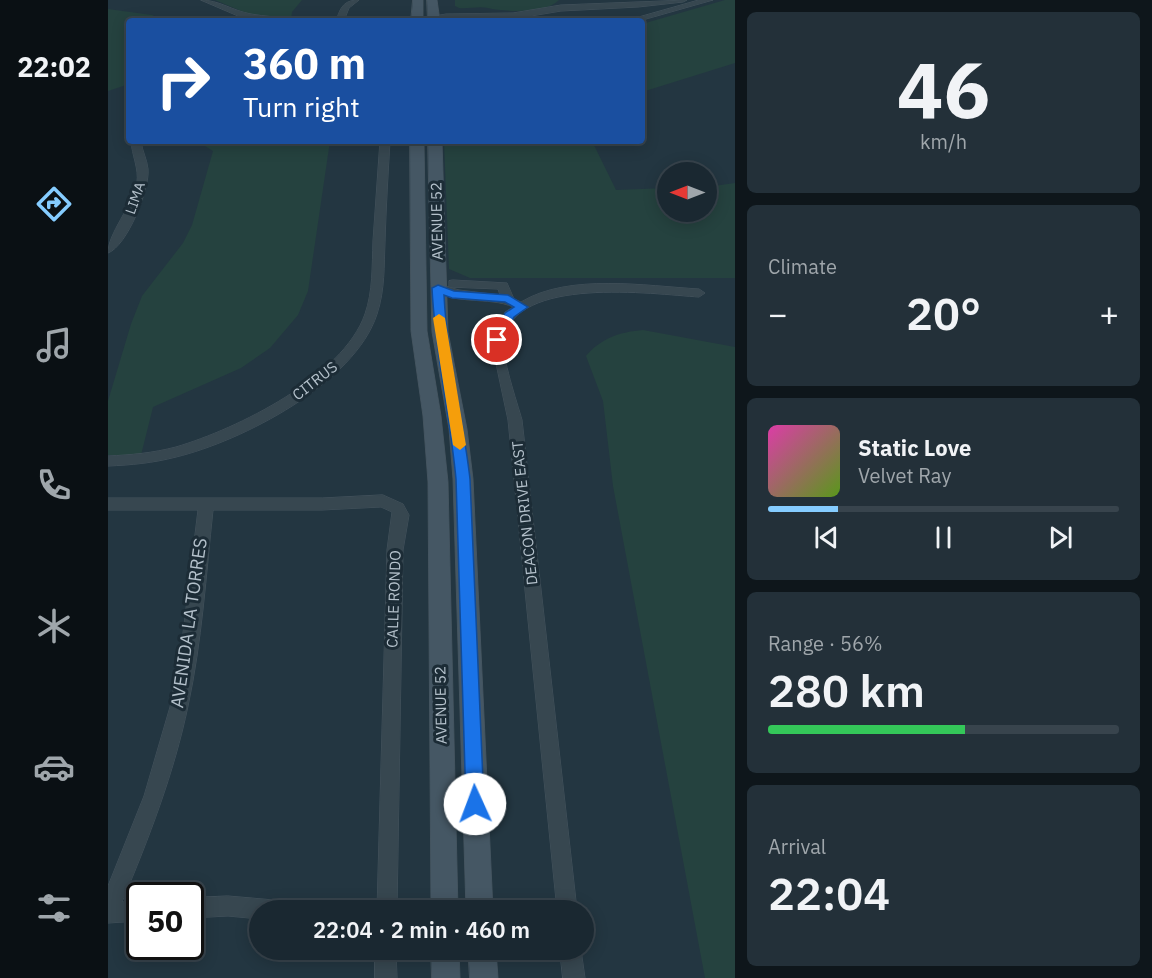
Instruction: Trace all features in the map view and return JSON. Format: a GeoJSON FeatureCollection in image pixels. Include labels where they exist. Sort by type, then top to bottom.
{"type":"FeatureCollection","features":[{"type":"Feature","properties":{"kind":"main road"},"geometry":{"type":"LineString","coordinates":[[417,18],[418,0]]}},
{"type":"Feature","properties":{"kind":"main road"},"geometry":{"type":"LineString","coordinates":[[429,18],[432,0]]}},
{"type":"Feature","properties":{"kind":"main road","name":"AVENUE 52"},"geometry":{"type":"LineString","coordinates":[[417,144],[419,331],[432,416],[438,482],[445,900]]}},
{"type":"Feature","properties":{"kind":"main road","name":"AVENUE 52"},"geometry":{"type":"LineString","coordinates":[[435,144],[440,332],[458,429],[463,479],[480,900]]}},
{"type":"Feature","properties":{"kind":"main road"},"geometry":{"type":"LineString","coordinates":[[445,960],[446,978]]}},
{"type":"Feature","properties":{"kind":"main road"},"geometry":{"type":"LineString","coordinates":[[483,960],[484,978]]}},
{"type":"Feature","properties":{"kind":"street"},"geometry":{"type":"LineString","coordinates":[[206,0],[232,12],[257,18]]}},
{"type":"Feature","properties":{"kind":"street"},"geometry":{"type":"LineString","coordinates":[[341,18],[345,7],[355,0]]}},
{"type":"Feature","properties":{"kind":"street"},"geometry":{"type":"LineString","coordinates":[[513,18],[579,6],[683,0]]}},
{"type":"Feature","properties":{"kind":"street"},"geometry":{"type":"LineString","coordinates":[[640,18],[709,0]]}},
{"type":"Feature","properties":{"kind":"street"},"geometry":{"type":"LineString","coordinates":[[639,4],[650,15]]}},
{"type":"Feature","properties":{"kind":"street","name":"LIMA"},"geometry":{"type":"LineString","coordinates":[[108,249],[124,228],[142,183],[144,171],[137,144]]}},
{"type":"Feature","properties":{"kind":"street","name":"CITRUS"},"geometry":{"type":"LineString","coordinates":[[108,461],[141,461],[189,448],[236,430],[275,411],[333,368],[346,354],[368,323],[376,293],[385,144]]}},
{"type":"Feature","properties":{"kind":"street"},"geometry":{"type":"LineString","coordinates":[[438,288],[450,284],[502,286],[508,299]]}},
{"type":"Feature","properties":{"kind":"street"},"geometry":{"type":"LineString","coordinates":[[438,288],[452,294],[508,299],[522,307]]}},
{"type":"Feature","properties":{"kind":"street","name":"DEACON DRIVE EAST"},"geometry":{"type":"LineString","coordinates":[[566,900],[518,441],[497,340],[509,315],[535,299],[574,290],[617,288],[699,293]]}},
{"type":"Feature","properties":{"kind":"street","name":"CALLE RONDO"},"geometry":{"type":"LineString","coordinates":[[108,504],[322,504],[383,501],[398,508],[401,514],[394,550],[387,900]]}},
{"type":"Feature","properties":{"kind":"street","name":"AVENIDA LA TORRES"},"geometry":{"type":"LineString","coordinates":[[108,912],[142,832],[168,750],[185,677],[206,503]]}},
{"type":"Feature","properties":{"kind":"street"},"geometry":{"type":"LineString","coordinates":[[204,907],[249,908]]}},
{"type":"Feature","properties":{"kind":"street"},"geometry":{"type":"LineString","coordinates":[[108,912],[126,911]]}},
{"type":"Feature","properties":{"kind":"street"},"geometry":{"type":"LineString","coordinates":[[386,960],[386,978]]}},
{"type":"Feature","properties":{"kind":"street"},"geometry":{"type":"LineString","coordinates":[[572,960],[574,978]]}},
{"type":"Feature","properties":{"kind":"green space"},"geometry":{"type":"Polygon","coordinates":[[[215,0],[302,0],[292,12],[291,18],[240,18],[246,13],[215,0]]]}},
{"type":"Feature","properties":{"kind":"green space"},"geometry":{"type":"Polygon","coordinates":[[[455,0],[559,0],[545,8],[515,11],[485,7],[459,8],[455,6],[455,0]]]}},
{"type":"Feature","properties":{"kind":"green space"},"geometry":{"type":"Polygon","coordinates":[[[725,0],[735,0],[735,63],[645,91],[645,23],[725,0]]]}},
{"type":"Feature","properties":{"kind":"green space"},"geometry":{"type":"Polygon","coordinates":[[[108,9],[159,18],[126,18],[126,85],[108,91],[108,9]]]}},
{"type":"Feature","properties":{"kind":"green space"},"geometry":{"type":"Polygon","coordinates":[[[205,144],[330,144],[308,291],[298,315],[270,348],[241,368],[153,407],[141,455],[108,455],[108,401],[131,324],[142,296],[183,243],[192,225],[213,151],[205,144]]]}},
{"type":"Feature","properties":{"kind":"green space"},"geometry":{"type":"Polygon","coordinates":[[[444,144],[593,144],[616,190],[657,188],[657,222],[717,222],[717,186],[735,183],[735,278],[470,278],[449,269],[444,144]]]}},
{"type":"Feature","properties":{"kind":"green space"},"geometry":{"type":"Polygon","coordinates":[[[643,330],[735,347],[735,978],[705,978],[613,486],[603,401],[586,356],[605,340],[626,332],[643,330]]]}},
{"type":"Feature","properties":{"kind":"slow traffic"},"geometry":{"type":"LineString","coordinates":[[439,318],[460,445]]}},
{"type":"Feature","properties":{"kind":"route"},"geometry":{"type":"LineString","coordinates":[[475,804],[463,479],[458,429],[440,332],[438,288],[452,294],[486,295],[508,299],[522,307],[509,315],[497,340]]}}]}
